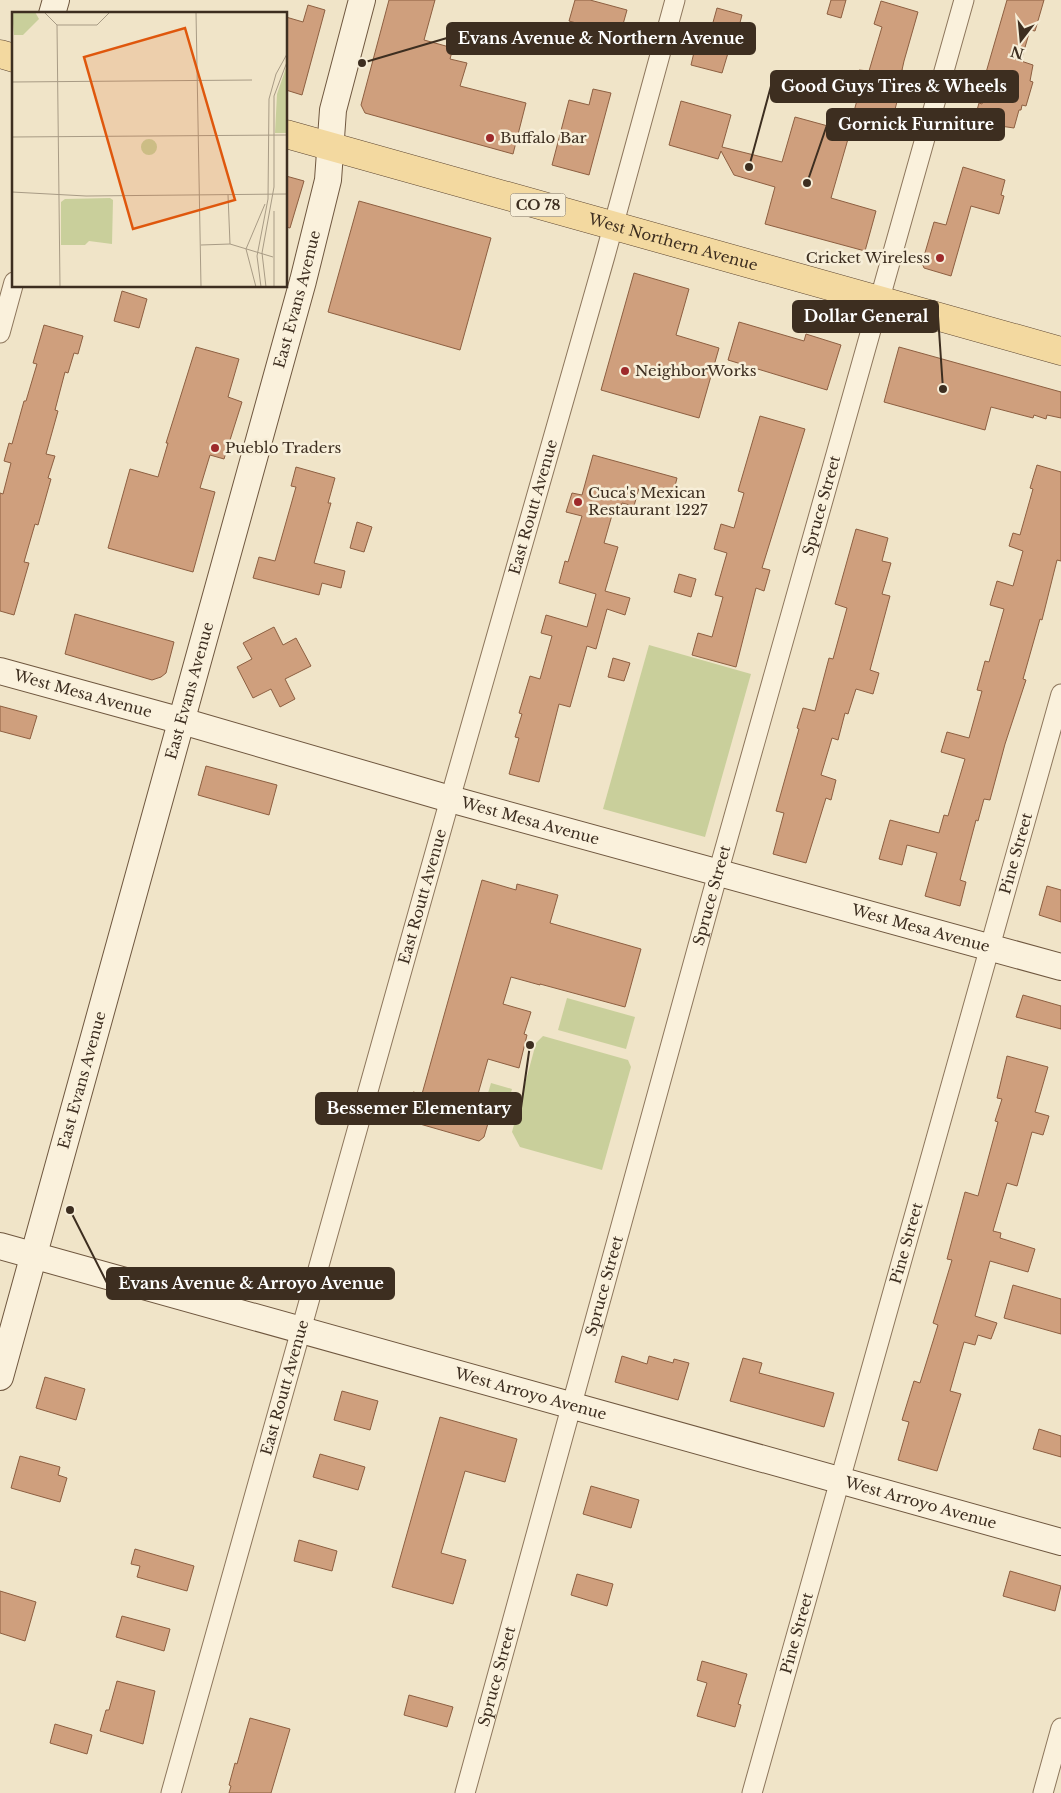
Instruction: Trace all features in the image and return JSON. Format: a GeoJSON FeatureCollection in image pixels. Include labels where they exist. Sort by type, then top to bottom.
{"type":"FeatureCollection","features":[{"type":"Feature","properties":{"kind":"main road","name":"West Northern Avenue"},"geometry":{"type":"LineString","coordinates":[[288,135],[1061,351]]}},
{"type":"Feature","properties":{"kind":"street","name":"East Evans Avenue"},"geometry":{"type":"LineString","coordinates":[[0,1377],[303,281],[328,180],[332,110],[362,0]]}},
{"type":"Feature","properties":{"kind":"street","name":"East Routt Avenue"},"geometry":{"type":"LineString","coordinates":[[171,1793],[450,799],[614,226],[675,0]]}},
{"type":"Feature","properties":{"kind":"street","name":"Spruce Street"},"geometry":{"type":"LineString","coordinates":[[465,1793],[718,873],[964,0]]}},
{"type":"Feature","properties":{"kind":"street"},"geometry":{"type":"LineString","coordinates":[[0,333],[12,288]]}},
{"type":"Feature","properties":{"kind":"street","name":"West Mesa Avenue"},"geometry":{"type":"LineString","coordinates":[[0,671],[182,721],[450,799],[1061,967]]}},
{"type":"Feature","properties":{"kind":"street","name":"Pine Street"},"geometry":{"type":"LineString","coordinates":[[752,1793],[1061,694]]}},
{"type":"Feature","properties":{"kind":"street","name":"West Arroyo Avenue"},"geometry":{"type":"LineString","coordinates":[[0,1246],[1061,1542]]}},
{"type":"Feature","properties":{"kind":"street"},"geometry":{"type":"LineString","coordinates":[[1043,1793],[1061,1728]]}},
{"type":"Feature","properties":{"kind":"green space"},"geometry":{"type":"Polygon","coordinates":[[[649,645],[751,674],[705,837],[603,809],[649,645]]]}},
{"type":"Feature","properties":{"kind":"green space"},"geometry":{"type":"Polygon","coordinates":[[[567,998],[635,1017],[626,1049],[558,1030],[567,998]]]}},
{"type":"Feature","properties":{"kind":"green space"},"geometry":{"type":"Polygon","coordinates":[[[543,1036],[628,1060],[631,1067],[602,1170],[520,1147],[512,1132],[536,1043],[543,1036]]]}},
{"type":"Feature","properties":{"kind":"green space"},"geometry":{"type":"Polygon","coordinates":[[[491,1083],[512,1089],[504,1116],[483,1110],[491,1083]]]}},
{"type":"Feature","properties":{"kind":"building"},"geometry":{"type":"Polygon","coordinates":[[[389,0],[435,0],[424,40],[453,48],[450,59],[467,63],[460,86],[526,103],[513,154],[365,113],[361,105],[389,0]]]}},
{"type":"Feature","properties":{"kind":"building"},"geometry":{"type":"Polygon","coordinates":[[[575,0],[590,0],[627,10],[620,35],[569,21],[575,0]]]}},
{"type":"Feature","properties":{"kind":"building"},"geometry":{"type":"Polygon","coordinates":[[[831,0],[846,0],[841,18],[827,14],[831,0]]]}},
{"type":"Feature","properties":{"kind":"building"},"geometry":{"type":"Polygon","coordinates":[[[1007,0],[1044,0],[1035,31],[1030,30],[1021,61],[1033,65],[1030,81],[1033,82],[1026,106],[1022,105],[1021,110],[1019,110],[1014,128],[1000,126],[997,137],[972,128],[979,103],[982,104],[990,77],[985,76],[1007,0]]]}},
{"type":"Feature","properties":{"kind":"building"},"geometry":{"type":"Polygon","coordinates":[[[881,1],[918,12],[904,61],[902,70],[905,71],[887,140],[849,130],[860,89],[854,88],[859,70],[869,71],[882,27],[874,24],[881,1]]]}},
{"type":"Feature","properties":{"kind":"building"},"geometry":{"type":"Polygon","coordinates":[[[308,5],[325,10],[302,95],[288,91],[288,18],[303,22],[308,5]]]}},
{"type":"Feature","properties":{"kind":"building"},"geometry":{"type":"Polygon","coordinates":[[[717,8],[742,15],[737,34],[734,33],[722,73],[691,65],[695,48],[705,51],[717,8]]]}},
{"type":"Feature","properties":{"kind":"building"},"geometry":{"type":"Polygon","coordinates":[[[593,89],[611,93],[589,175],[552,165],[569,100],[589,105],[593,89]]]}},
{"type":"Feature","properties":{"kind":"building"},"geometry":{"type":"Polygon","coordinates":[[[681,101],[731,115],[722,147],[782,162],[795,117],[850,132],[831,198],[876,211],[865,251],[765,224],[775,187],[734,175],[721,151],[718,159],[669,145],[681,101]]]}},
{"type":"Feature","properties":{"kind":"building"},"geometry":{"type":"Polygon","coordinates":[[[963,167],[1005,180],[1001,195],[1004,196],[999,214],[971,206],[951,276],[924,268],[922,263],[934,222],[946,225],[963,167]]]}},
{"type":"Feature","properties":{"kind":"building"},"geometry":{"type":"Polygon","coordinates":[[[288,177],[304,181],[290,228],[288,228],[288,177]]]}},
{"type":"Feature","properties":{"kind":"building"},"geometry":{"type":"Polygon","coordinates":[[[359,201],[491,238],[460,350],[328,312],[359,201]]]}},
{"type":"Feature","properties":{"kind":"building"},"geometry":{"type":"Polygon","coordinates":[[[634,273],[689,289],[676,335],[719,348],[699,418],[601,390],[634,273]]]}},
{"type":"Feature","properties":{"kind":"building"},"geometry":{"type":"Polygon","coordinates":[[[122,291],[147,299],[139,328],[114,321],[122,291]]]}},
{"type":"Feature","properties":{"kind":"building"},"geometry":{"type":"Polygon","coordinates":[[[739,322],[804,341],[806,334],[841,345],[827,390],[728,360],[739,322]]]}},
{"type":"Feature","properties":{"kind":"building"},"geometry":{"type":"Polygon","coordinates":[[[44,325],[83,336],[78,354],[74,353],[68,373],[65,372],[55,410],[58,411],[46,454],[55,456],[48,478],[51,479],[38,525],[35,524],[24,562],[29,563],[14,615],[0,611],[0,493],[3,494],[11,463],[4,461],[9,443],[12,444],[37,364],[33,363],[44,325]]]}},
{"type":"Feature","properties":{"kind":"building"},"geometry":{"type":"Polygon","coordinates":[[[196,347],[239,359],[228,397],[242,402],[224,459],[210,455],[200,488],[215,492],[193,572],[108,548],[130,469],[158,477],[168,443],[166,443],[196,347]]]}},
{"type":"Feature","properties":{"kind":"building"},"geometry":{"type":"Polygon","coordinates":[[[899,347],[1061,392],[1061,418],[1047,415],[1046,419],[1034,415],[1033,418],[991,407],[985,430],[884,402],[899,347]]]}},
{"type":"Feature","properties":{"kind":"building"},"geometry":{"type":"Polygon","coordinates":[[[760,416],[805,429],[762,568],[770,570],[764,591],[756,588],[736,667],[692,655],[698,633],[712,637],[723,597],[715,595],[727,553],[714,549],[721,524],[734,528],[744,493],[738,491],[760,416]]]}},
{"type":"Feature","properties":{"kind":"building"},"geometry":{"type":"Polygon","coordinates":[[[593,455],[677,478],[672,498],[639,488],[634,506],[622,503],[620,510],[614,508],[604,543],[618,547],[605,591],[630,598],[625,615],[607,609],[596,649],[587,646],[570,707],[559,704],[539,782],[509,774],[519,738],[515,737],[522,714],[519,713],[530,676],[540,679],[552,636],[541,633],[546,615],[587,627],[596,594],[559,583],[565,561],[568,562],[582,516],[566,512],[572,493],[582,495],[593,455]]]}},
{"type":"Feature","properties":{"kind":"building"},"geometry":{"type":"Polygon","coordinates":[[[1037,465],[1061,472],[1061,561],[1057,560],[1042,620],[1040,619],[1023,679],[1026,680],[1005,744],[990,800],[984,799],[978,821],[976,820],[960,880],[966,882],[960,906],[925,896],[937,853],[907,845],[902,865],[879,859],[890,820],[939,833],[944,815],[948,816],[965,759],[941,752],[947,732],[969,738],[982,691],[977,690],[985,661],[989,662],[1004,609],[990,605],[997,581],[1013,586],[1023,551],[1009,546],[1013,533],[1020,535],[1033,489],[1030,488],[1037,465]]]}},
{"type":"Feature","properties":{"kind":"building"},"geometry":{"type":"Polygon","coordinates":[[[296,467],[335,478],[328,503],[331,503],[314,563],[345,571],[341,588],[322,583],[319,595],[253,578],[259,557],[275,561],[296,487],[291,486],[296,467]]]}},
{"type":"Feature","properties":{"kind":"building"},"geometry":{"type":"Polygon","coordinates":[[[357,522],[372,527],[364,552],[350,548],[357,522]]]}},
{"type":"Feature","properties":{"kind":"building"},"geometry":{"type":"Polygon","coordinates":[[[856,529],[888,538],[882,561],[891,563],[882,594],[890,596],[870,670],[879,673],[873,694],[856,689],[848,714],[845,713],[838,740],[832,738],[821,775],[836,780],[831,800],[826,798],[806,863],[773,854],[784,813],[776,811],[803,708],[815,711],[829,658],[833,659],[847,608],[835,604],[856,529]]]}},
{"type":"Feature","properties":{"kind":"building"},"geometry":{"type":"Polygon","coordinates":[[[679,574],[696,579],[691,597],[674,592],[679,574]]]}},
{"type":"Feature","properties":{"kind":"building"},"geometry":{"type":"Polygon","coordinates":[[[75,614],[174,642],[166,673],[152,680],[65,654],[75,614]]]}},
{"type":"Feature","properties":{"kind":"building"},"geometry":{"type":"Polygon","coordinates":[[[274,627],[283,645],[296,638],[311,666],[285,679],[295,699],[280,707],[271,689],[253,698],[237,667],[252,659],[243,643],[274,627]]]}},
{"type":"Feature","properties":{"kind":"building"},"geometry":{"type":"Polygon","coordinates":[[[613,658],[630,663],[624,681],[608,677],[613,658]]]}},
{"type":"Feature","properties":{"kind":"building"},"geometry":{"type":"Polygon","coordinates":[[[0,706],[37,716],[30,739],[0,731],[0,706]]]}},
{"type":"Feature","properties":{"kind":"building"},"geometry":{"type":"Polygon","coordinates":[[[206,766],[277,785],[269,815],[198,795],[206,766]]]}},
{"type":"Feature","properties":{"kind":"building"},"geometry":{"type":"Polygon","coordinates":[[[482,880],[516,890],[517,884],[558,895],[550,923],[641,949],[625,1007],[511,977],[503,1004],[531,1012],[524,1034],[527,1035],[519,1068],[488,1059],[474,1108],[491,1113],[484,1137],[479,1141],[406,1120],[413,1092],[422,1094],[482,880]]]}},
{"type":"Feature","properties":{"kind":"building"},"geometry":{"type":"Polygon","coordinates":[[[1047,886],[1061,890],[1061,922],[1039,915],[1047,886]]]}},
{"type":"Feature","properties":{"kind":"building"},"geometry":{"type":"Polygon","coordinates":[[[1023,995],[1061,1006],[1061,1029],[1016,1017],[1023,995]]]}},
{"type":"Feature","properties":{"kind":"building"},"geometry":{"type":"Polygon","coordinates":[[[1007,1056],[1048,1067],[1035,1112],[1049,1116],[1043,1135],[1032,1132],[1017,1186],[1007,1183],[993,1231],[1001,1233],[1000,1238],[1035,1249],[1028,1272],[990,1261],[975,1316],[997,1323],[991,1339],[978,1335],[975,1345],[964,1342],[950,1391],[961,1394],[937,1471],[898,1460],[909,1422],[902,1420],[914,1381],[920,1383],[938,1325],[933,1323],[952,1260],[947,1259],[965,1192],[978,1196],[998,1122],[995,1121],[1002,1099],[997,1098],[1007,1056]]]}},
{"type":"Feature","properties":{"kind":"building"},"geometry":{"type":"Polygon","coordinates":[[[1013,1285],[1061,1299],[1061,1334],[1004,1318],[1013,1285]]]}},
{"type":"Feature","properties":{"kind":"building"},"geometry":{"type":"Polygon","coordinates":[[[622,1356],[647,1364],[649,1356],[673,1363],[674,1359],[689,1363],[678,1400],[615,1382],[622,1356]]]}},
{"type":"Feature","properties":{"kind":"building"},"geometry":{"type":"Polygon","coordinates":[[[743,1358],[762,1363],[759,1373],[834,1393],[824,1427],[730,1401],[743,1358]]]}},
{"type":"Feature","properties":{"kind":"building"},"geometry":{"type":"Polygon","coordinates":[[[45,1377],[85,1389],[76,1420],[36,1408],[45,1377]]]}},
{"type":"Feature","properties":{"kind":"building"},"geometry":{"type":"Polygon","coordinates":[[[342,1391],[378,1401],[370,1430],[334,1420],[342,1391]]]}},
{"type":"Feature","properties":{"kind":"building"},"geometry":{"type":"Polygon","coordinates":[[[440,1417],[517,1439],[505,1482],[465,1471],[441,1553],[466,1560],[453,1604],[392,1587],[440,1417]]]}},
{"type":"Feature","properties":{"kind":"building"},"geometry":{"type":"Polygon","coordinates":[[[1039,1429],[1061,1436],[1061,1457],[1033,1449],[1039,1429]]]}},
{"type":"Feature","properties":{"kind":"building"},"geometry":{"type":"Polygon","coordinates":[[[320,1454],[365,1467],[358,1490],[313,1477],[320,1454]]]}},
{"type":"Feature","properties":{"kind":"building"},"geometry":{"type":"Polygon","coordinates":[[[20,1456],[60,1467],[58,1475],[67,1478],[60,1502],[11,1488],[20,1456]]]}},
{"type":"Feature","properties":{"kind":"building"},"geometry":{"type":"Polygon","coordinates":[[[591,1486],[639,1500],[631,1528],[583,1514],[591,1486]]]}},
{"type":"Feature","properties":{"kind":"building"},"geometry":{"type":"Polygon","coordinates":[[[299,1540],[337,1551],[332,1571],[294,1561],[299,1540]]]}},
{"type":"Feature","properties":{"kind":"building"},"geometry":{"type":"Polygon","coordinates":[[[135,1549],[194,1566],[187,1591],[137,1577],[140,1566],[131,1564],[135,1549]]]}},
{"type":"Feature","properties":{"kind":"building"},"geometry":{"type":"Polygon","coordinates":[[[1010,1571],[1061,1586],[1055,1611],[1003,1596],[1010,1571]]]}},
{"type":"Feature","properties":{"kind":"building"},"geometry":{"type":"Polygon","coordinates":[[[577,1574],[613,1584],[607,1606],[571,1595],[577,1574]]]}},
{"type":"Feature","properties":{"kind":"building"},"geometry":{"type":"Polygon","coordinates":[[[0,1591],[36,1602],[25,1641],[0,1633],[0,1591]]]}},
{"type":"Feature","properties":{"kind":"building"},"geometry":{"type":"Polygon","coordinates":[[[122,1616],[170,1629],[164,1651],[116,1637],[122,1616]]]}},
{"type":"Feature","properties":{"kind":"building"},"geometry":{"type":"Polygon","coordinates":[[[702,1661],[747,1674],[738,1704],[741,1705],[735,1727],[697,1716],[707,1683],[697,1680],[702,1661]]]}},
{"type":"Feature","properties":{"kind":"building"},"geometry":{"type":"Polygon","coordinates":[[[117,1681],[155,1691],[143,1744],[100,1731],[106,1710],[109,1710],[117,1681]]]}},
{"type":"Feature","properties":{"kind":"building"},"geometry":{"type":"Polygon","coordinates":[[[409,1695],[453,1707],[447,1727],[404,1715],[409,1695]]]}},
{"type":"Feature","properties":{"kind":"building"},"geometry":{"type":"Polygon","coordinates":[[[250,1718],[290,1729],[271,1793],[229,1793],[231,1786],[229,1785],[235,1763],[237,1764],[250,1718]]]}},
{"type":"Feature","properties":{"kind":"building"},"geometry":{"type":"Polygon","coordinates":[[[55,1724],[92,1735],[87,1754],[50,1743],[55,1724]]]}},
{"type":"Feature","properties":{"kind":"place","name":"Evans Avenue & Northern Avenue"},"geometry":{"type":"Point","coordinates":[362,63]}},
{"type":"Feature","properties":{"kind":"place","name":"Buffalo Bar"},"geometry":{"type":"Point","coordinates":[490,138]}},
{"type":"Feature","properties":{"kind":"place","name":"Good Guys Tires & Wheels"},"geometry":{"type":"Point","coordinates":[749,167]}},
{"type":"Feature","properties":{"kind":"place","name":"Gornick Furniture"},"geometry":{"type":"Point","coordinates":[807,183]}},
{"type":"Feature","properties":{"kind":"place","name":"Cricket Wireless"},"geometry":{"type":"Point","coordinates":[940,258]}},
{"type":"Feature","properties":{"kind":"place","name":"NeighborWorks"},"geometry":{"type":"Point","coordinates":[625,371]}},
{"type":"Feature","properties":{"kind":"place","name":"Dollar General"},"geometry":{"type":"Point","coordinates":[943,389]}},
{"type":"Feature","properties":{"kind":"place","name":"Pueblo Traders"},"geometry":{"type":"Point","coordinates":[215,448]}},
{"type":"Feature","properties":{"kind":"place","name":"Cuca's Mexican Restaurant 1227"},"geometry":{"type":"Point","coordinates":[578,502]}},
{"type":"Feature","properties":{"kind":"place","name":"Bessemer Elementary"},"geometry":{"type":"Point","coordinates":[530,1045]}},
{"type":"Feature","properties":{"kind":"place","name":"Evans Avenue & Arroyo Avenue"},"geometry":{"type":"Point","coordinates":[70,1210]}}]}
